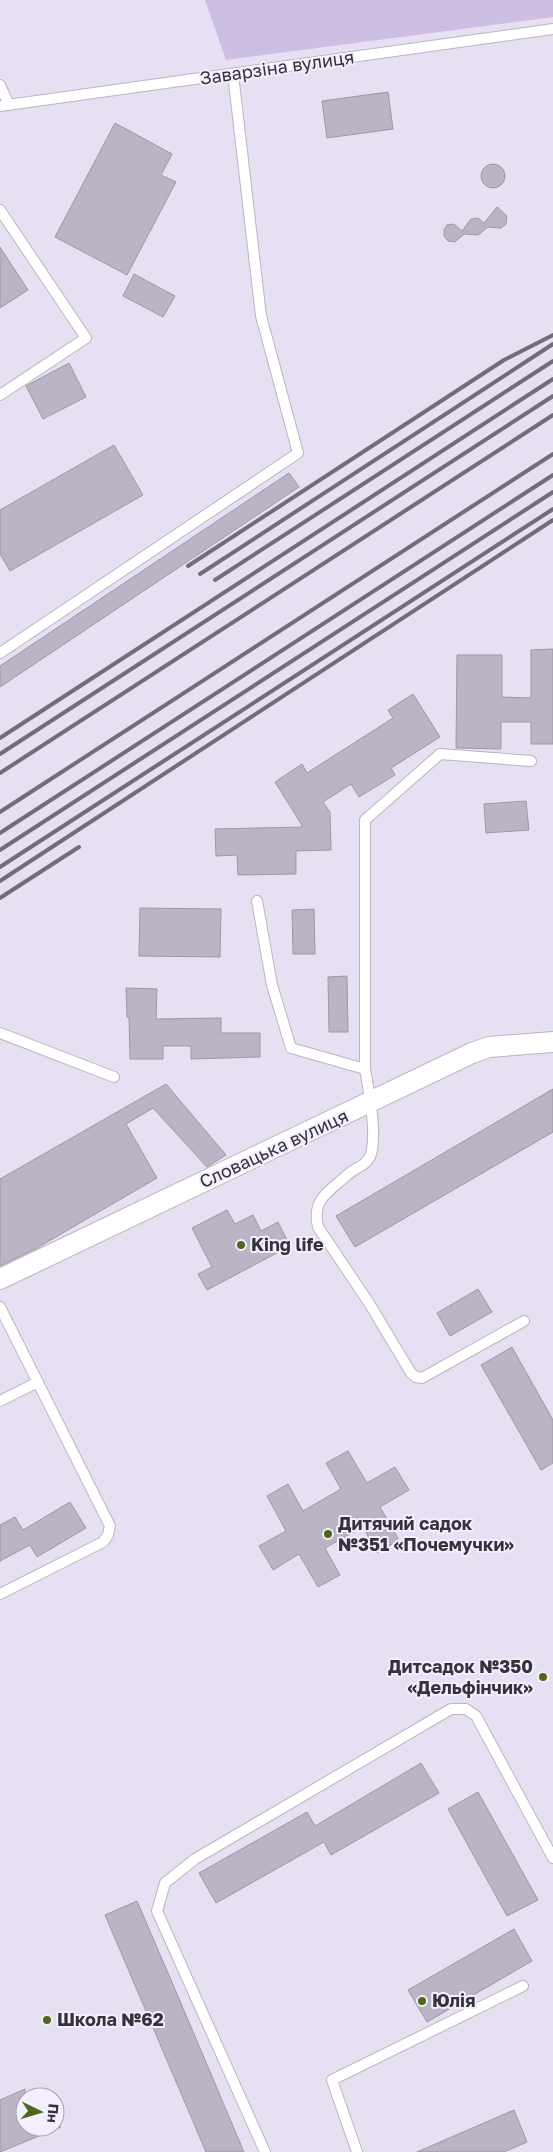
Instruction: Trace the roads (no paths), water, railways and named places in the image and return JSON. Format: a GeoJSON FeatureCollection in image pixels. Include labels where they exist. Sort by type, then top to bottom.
{"type":"FeatureCollection","features":[{"type":"Feature","properties":{"kind":"street","name":"Словацька вулиця"},"geometry":{"type":"LineString","coordinates":[[0,1279],[472,1053],[489,1047],[553,1042]]}},
{"type":"Feature","properties":{"kind":"lane","name":"Заварзіна вулиця"},"geometry":{"type":"LineString","coordinates":[[4,106],[553,29]]}},
{"type":"Feature","properties":{"kind":"lane"},"geometry":{"type":"LineString","coordinates":[[0,653],[298,453],[261,316],[233,74]]}},
{"type":"Feature","properties":{"kind":"lane"},"geometry":{"type":"LineString","coordinates":[[0,85],[4,106]]}},
{"type":"Feature","properties":{"kind":"lane"},"geometry":{"type":"LineString","coordinates":[[0,210],[86,338],[0,395]]}},
{"type":"Feature","properties":{"kind":"lane"},"geometry":{"type":"LineString","coordinates":[[524,1322],[422,1378],[416,1377],[411,1373],[369,1303],[318,1227],[316,1216],[317,1205],[324,1194],[352,1170],[364,1165],[370,1156],[371,1103],[365,1069],[365,820],[440,754],[531,761]]}},
{"type":"Feature","properties":{"kind":"lane"},"geometry":{"type":"LineString","coordinates":[[257,901],[272,986],[291,1048],[365,1069]]}},
{"type":"Feature","properties":{"kind":"lane"},"geometry":{"type":"LineString","coordinates":[[0,1033],[114,1077]]}},
{"type":"Feature","properties":{"kind":"lane"},"geometry":{"type":"LineString","coordinates":[[0,1307],[110,1526],[108,1536],[103,1542],[0,1594]]}},
{"type":"Feature","properties":{"kind":"lane"},"geometry":{"type":"LineString","coordinates":[[0,1401],[38,1382]]}},
{"type":"Feature","properties":{"kind":"lane"},"geometry":{"type":"LineString","coordinates":[[265,2152],[157,1911],[165,1883],[195,1859],[451,1709],[466,1709],[476,1716],[553,1858]]}},
{"type":"Feature","properties":{"kind":"lane"},"geometry":{"type":"LineString","coordinates":[[357,2152],[332,2080],[523,1986]]}},
{"type":"Feature","properties":{"kind":"railway"},"geometry":{"type":"LineString","coordinates":[[188,566],[504,360],[553,335]]}},
{"type":"Feature","properties":{"kind":"railway"},"geometry":{"type":"LineString","coordinates":[[200,574],[553,344]]}},
{"type":"Feature","properties":{"kind":"railway"},"geometry":{"type":"LineString","coordinates":[[215,580],[553,361]]}},
{"type":"Feature","properties":{"kind":"railway"},"geometry":{"type":"LineString","coordinates":[[0,738],[553,379]]}},
{"type":"Feature","properties":{"kind":"railway"},"geometry":{"type":"LineString","coordinates":[[0,754],[553,396]]}},
{"type":"Feature","properties":{"kind":"railway"},"geometry":{"type":"LineString","coordinates":[[0,773],[553,415]]}},
{"type":"Feature","properties":{"kind":"railway"},"geometry":{"type":"LineString","coordinates":[[0,812],[553,454]]}},
{"type":"Feature","properties":{"kind":"railway"},"geometry":{"type":"LineString","coordinates":[[0,833],[553,475]]}},
{"type":"Feature","properties":{"kind":"railway"},"geometry":{"type":"LineString","coordinates":[[0,850],[553,492]]}},
{"type":"Feature","properties":{"kind":"railway"},"geometry":{"type":"LineString","coordinates":[[0,867],[553,509]]}},
{"type":"Feature","properties":{"kind":"railway"},"geometry":{"type":"LineString","coordinates":[[0,881],[553,520]]}},
{"type":"Feature","properties":{"kind":"railway"},"geometry":{"type":"LineString","coordinates":[[0,898],[79,847]]}},
{"type":"Feature","properties":{"kind":"place","name":"King life"},"geometry":{"type":"Point","coordinates":[241,1245]}},
{"type":"Feature","properties":{"kind":"place","name":"Дитячий садок №351 «Почемучки»"},"geometry":{"type":"Point","coordinates":[328,1534]}},
{"type":"Feature","properties":{"kind":"place","name":"Дитсадок №350 «Дельфінчик»"},"geometry":{"type":"Point","coordinates":[543,1677]}},
{"type":"Feature","properties":{"kind":"place","name":"Юлія"},"geometry":{"type":"Point","coordinates":[422,2001]}},
{"type":"Feature","properties":{"kind":"place","name":"Школа №62"},"geometry":{"type":"Point","coordinates":[47,2020]}}]}
